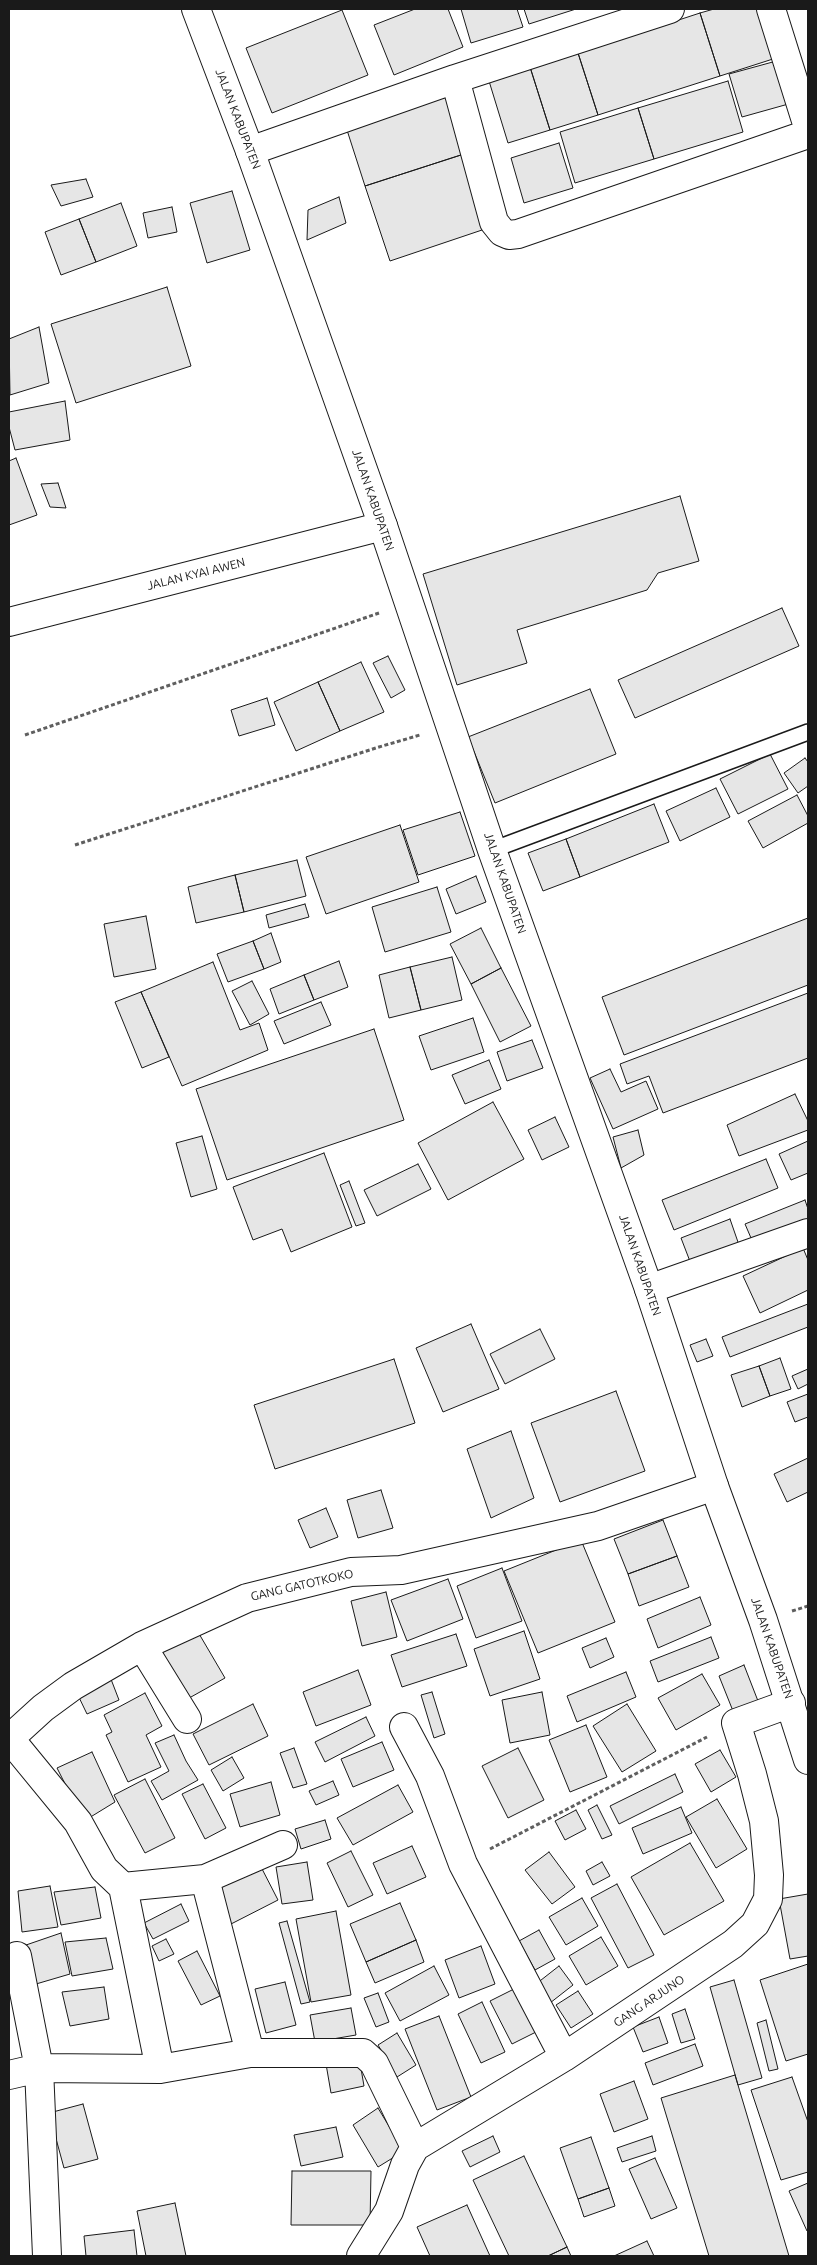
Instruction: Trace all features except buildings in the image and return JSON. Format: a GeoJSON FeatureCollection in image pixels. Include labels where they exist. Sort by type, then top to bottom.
{"type":"FeatureCollection","features":[{"type":"Feature","properties":{"kind":"street","name":"JALAN KABUPATEN"},"geometry":{"type":"LineString","coordinates":[[196,9],[250,152],[383,526],[492,850],[649,1289],[714,1486],[792,1703],[808,1760]]}},
{"type":"Feature","properties":{"kind":"street"},"geometry":{"type":"LineString","coordinates":[[250,152],[455,80],[670,9]]}},
{"type":"Feature","properties":{"kind":"street"},"geometry":{"type":"LineString","coordinates":[[771,9],[808,127]]}},
{"type":"Feature","properties":{"kind":"street"},"geometry":{"type":"LineString","coordinates":[[455,80],[494,222],[502,232],[510,235],[518,234],[808,134]]}},
{"type":"Feature","properties":{"kind":"street","name":"JALAN KYAI AWEN"},"geometry":{"type":"LineString","coordinates":[[9,622],[383,526]]}},
{"type":"Feature","properties":{"kind":"street"},"geometry":{"type":"LineString","coordinates":[[649,1289],[808,1233]]}},
{"type":"Feature","properties":{"kind":"street","name":"GANG GATOTKOKO"},"geometry":{"type":"LineString","coordinates":[[9,1739],[43,1708],[73,1686],[142,1646],[247,1598],[351,1572],[401,1570],[598,1526],[714,1486]]}},
{"type":"Feature","properties":{"kind":"street"},"geometry":{"type":"LineString","coordinates":[[142,1646],[187,1719]]}},
{"type":"Feature","properties":{"kind":"street"},"geometry":{"type":"LineString","coordinates":[[736,1723],[792,1703]]}},
{"type":"Feature","properties":{"kind":"street","name":"GANG ARJUNO"},"geometry":{"type":"LineString","coordinates":[[415,2148],[564,2058],[733,1944],[755,1924],[764,1910],[770,1887],[764,1821],[736,1723]]}},
{"type":"Feature","properties":{"kind":"street"},"geometry":{"type":"LineString","coordinates":[[404,1726],[430,1776],[463,1864],[564,2058]]}},
{"type":"Feature","properties":{"kind":"street"},"geometry":{"type":"LineString","coordinates":[[9,1739],[78,1822],[104,1869],[123,1887],[160,2069]]}},
{"type":"Feature","properties":{"kind":"street"},"geometry":{"type":"LineString","coordinates":[[123,1887],[205,1879],[283,1845]]}},
{"type":"Feature","properties":{"kind":"street"},"geometry":{"type":"LineString","coordinates":[[205,1879],[250,2053]]}},
{"type":"Feature","properties":{"kind":"street"},"geometry":{"type":"LineString","coordinates":[[16,1956],[38,2068],[47,2256]]}},
{"type":"Feature","properties":{"kind":"street"},"geometry":{"type":"LineString","coordinates":[[9,2076],[38,2068],[160,2069],[250,2053],[363,2053],[374,2063],[415,2148],[405,2165],[389,2211],[361,2256]]}},
{"type":"Feature","properties":{"kind":"lane"},"geometry":{"type":"LineString","coordinates":[[492,850],[808,732]]}},
{"type":"Feature","properties":{"kind":"path"},"geometry":{"type":"LineString","coordinates":[[25,735],[408,603]]}},
{"type":"Feature","properties":{"kind":"path"},"geometry":{"type":"LineString","coordinates":[[75,845],[378,746],[452,727]]}},
{"type":"Feature","properties":{"kind":"path"},"geometry":{"type":"LineString","coordinates":[[463,1864],[660,1760],[736,1723]]}}]}
